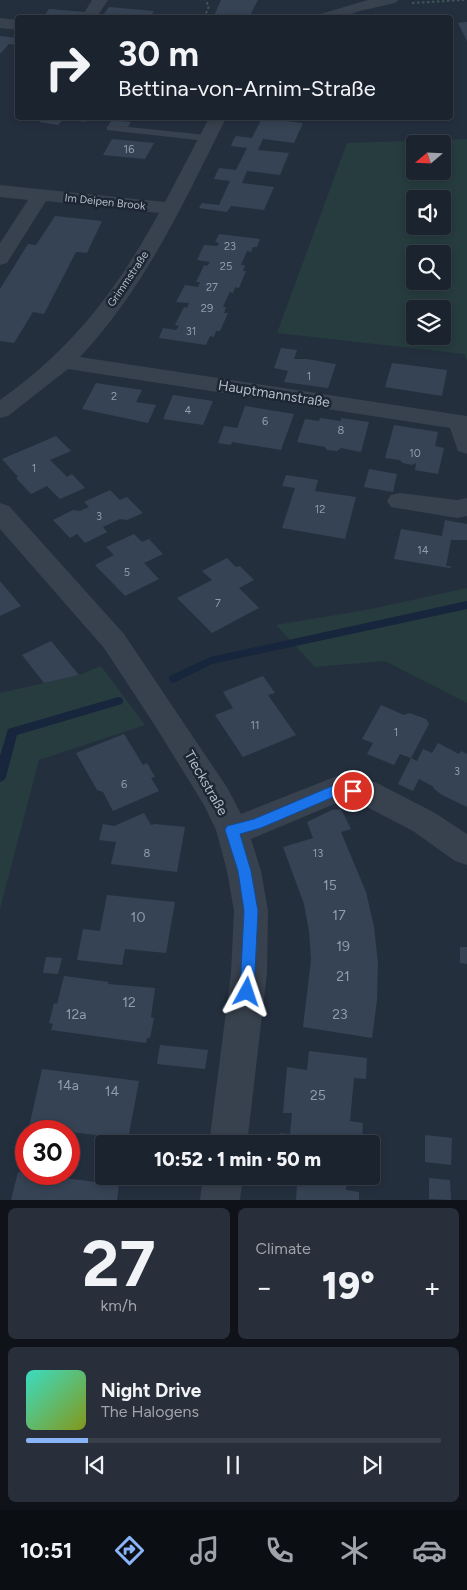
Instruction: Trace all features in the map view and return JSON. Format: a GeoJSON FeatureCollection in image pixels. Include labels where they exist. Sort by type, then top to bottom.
{"type":"FeatureCollection","features":[{"type":"Feature","properties":{"kind":"street"},"geometry":{"type":"LineString","coordinates":[[90,15],[100,0]]}},
{"type":"Feature","properties":{"kind":"street"},"geometry":{"type":"LineString","coordinates":[[326,0],[346,9]]}},
{"type":"Feature","properties":{"kind":"street"},"geometry":{"type":"LineString","coordinates":[[331,15],[346,9],[390,0]]}},
{"type":"Feature","properties":{"kind":"street"},"geometry":{"type":"LineString","coordinates":[[0,23],[15,25]]}},
{"type":"Feature","properties":{"kind":"street","name":"Grimmstraße"},"geometry":{"type":"LineString","coordinates":[[0,411],[30,390],[63,361],[96,325],[120,293],[157,235],[215,120]]}},
{"type":"Feature","properties":{"kind":"street","name":"Im Deipen Brook"},"geometry":{"type":"LineString","coordinates":[[0,191],[170,208]]}},
{"type":"Feature","properties":{"kind":"street"},"geometry":{"type":"LineString","coordinates":[[0,259],[40,196]]}},
{"type":"Feature","properties":{"kind":"street","name":"Hauptmannstraße"},"geometry":{"type":"LineString","coordinates":[[63,361],[460,422],[467,446]]}},
{"type":"Feature","properties":{"kind":"street"},"geometry":{"type":"LineString","coordinates":[[400,501],[457,509],[467,507]]}},
{"type":"Feature","properties":{"kind":"street","name":"Tieckstraße"},"geometry":{"type":"LineString","coordinates":[[0,512],[114,641],[218,798],[232,830],[244,871],[251,911],[249,973],[229,1135]]}},
{"type":"Feature","properties":{"kind":"street"},"geometry":{"type":"LineString","coordinates":[[232,830],[256,824],[337,789],[368,793],[424,822],[467,851]]}},
{"type":"Feature","properties":{"kind":"street"},"geometry":{"type":"LineString","coordinates":[[220,1200],[222,1185]]}},
{"type":"Feature","properties":{"kind":"lane"},"geometry":{"type":"LineString","coordinates":[[110,128],[206,138]]}},
{"type":"Feature","properties":{"kind":"path"},"geometry":{"type":"LineString","coordinates":[[205,0],[209,6],[205,15]]}},
{"type":"Feature","properties":{"kind":"green space"},"geometry":{"type":"Polygon","coordinates":[[[467,139],[467,360],[464,354],[277,333],[347,143],[406,141],[406,180],[451,180],[451,140],[467,139]]]}},
{"type":"Feature","properties":{"kind":"green space"},"geometry":{"type":"Polygon","coordinates":[[[467,588],[467,703],[385,661],[315,667],[276,625],[366,610],[467,588]]]}},
{"type":"Feature","properties":{"kind":"green space"},"geometry":{"type":"Polygon","coordinates":[[[101,666],[145,725],[39,760],[0,909],[0,693],[79,675],[101,666]]]}},
{"type":"Feature","properties":{"kind":"building"},"geometry":{"type":"Polygon","coordinates":[[[221,0],[258,0],[251,13],[253,15],[214,15],[221,0]]]}},
{"type":"Feature","properties":{"kind":"building"},"geometry":{"type":"Polygon","coordinates":[[[109,7],[154,11],[152,14],[157,15],[103,15],[109,7]]]}},
{"type":"Feature","properties":{"kind":"building"},"geometry":{"type":"Polygon","coordinates":[[[49,9],[86,12],[84,15],[45,15],[49,9]]]}},
{"type":"Feature","properties":{"kind":"building"},"geometry":{"type":"Polygon","coordinates":[[[467,22],[467,41],[458,23],[467,22]]]}},
{"type":"Feature","properties":{"kind":"building"},"geometry":{"type":"Polygon","coordinates":[[[0,36],[15,38],[15,45],[9,44],[0,54],[0,36]]]}},
{"type":"Feature","properties":{"kind":"building"},"geometry":{"type":"Polygon","coordinates":[[[41,120],[63,120],[58,125],[39,122],[41,120]]]}},
{"type":"Feature","properties":{"kind":"building"},"geometry":{"type":"Polygon","coordinates":[[[71,120],[87,120],[85,122],[71,120]]]}},
{"type":"Feature","properties":{"kind":"building"},"geometry":{"type":"Polygon","coordinates":[[[112,120],[131,122],[128,127],[108,125],[112,120]]]}},
{"type":"Feature","properties":{"kind":"building"},"geometry":{"type":"Polygon","coordinates":[[[261,120],[303,123],[294,143],[263,139],[258,150],[289,153],[280,175],[247,171],[242,183],[274,187],[264,210],[231,206],[227,212],[199,208],[202,203],[219,205],[230,181],[214,179],[216,174],[219,168],[236,170],[247,148],[231,146],[236,136],[252,138],[261,120]]]}},
{"type":"Feature","properties":{"kind":"building"},"geometry":{"type":"Polygon","coordinates":[[[112,139],[154,143],[145,159],[103,155],[112,139]]]}},
{"type":"Feature","properties":{"kind":"building"},"geometry":{"type":"Polygon","coordinates":[[[55,216],[102,221],[87,253],[76,252],[44,314],[33,312],[14,343],[0,341],[0,289],[28,244],[36,245],[55,216]]]}},
{"type":"Feature","properties":{"kind":"building"},"geometry":{"type":"Polygon","coordinates":[[[219,234],[260,239],[257,247],[253,247],[251,252],[247,251],[241,265],[245,265],[243,271],[246,271],[239,288],[235,287],[233,293],[230,292],[226,300],[223,307],[226,307],[224,313],[228,313],[220,331],[216,331],[214,337],[210,336],[206,345],[159,338],[163,328],[176,330],[179,326],[175,325],[184,307],[187,308],[189,303],[176,302],[185,285],[198,287],[200,282],[196,282],[204,265],[207,266],[210,262],[197,260],[204,245],[217,246],[219,243],[215,242],[219,234]]]}},
{"type":"Feature","properties":{"kind":"building"},"geometry":{"type":"Polygon","coordinates":[[[281,348],[297,350],[294,359],[307,359],[336,364],[328,388],[284,382],[288,371],[274,368],[281,348]]]}},
{"type":"Feature","properties":{"kind":"building"},"geometry":{"type":"Polygon","coordinates":[[[392,363],[447,370],[442,396],[385,387],[392,363]]]}},
{"type":"Feature","properties":{"kind":"building"},"geometry":{"type":"Polygon","coordinates":[[[96,383],[142,390],[136,402],[156,405],[148,423],[82,409],[96,383]]]}},
{"type":"Feature","properties":{"kind":"building"},"geometry":{"type":"Polygon","coordinates":[[[173,395],[213,401],[203,425],[163,419],[173,395]]]}},
{"type":"Feature","properties":{"kind":"building"},"geometry":{"type":"Polygon","coordinates":[[[245,406],[294,414],[281,450],[232,442],[231,445],[218,443],[224,426],[237,428],[245,406]]]}},
{"type":"Feature","properties":{"kind":"building"},"geometry":{"type":"Polygon","coordinates":[[[320,418],[341,421],[341,418],[369,422],[361,452],[341,448],[337,451],[327,450],[325,447],[297,442],[305,419],[319,421],[320,418]]]}},
{"type":"Feature","properties":{"kind":"building"},"geometry":{"type":"Polygon","coordinates":[[[394,425],[438,432],[435,446],[444,448],[438,474],[415,470],[416,463],[412,465],[403,463],[400,460],[385,458],[394,425]]]}},
{"type":"Feature","properties":{"kind":"building"},"geometry":{"type":"Polygon","coordinates":[[[56,436],[71,451],[50,460],[67,477],[72,474],[85,488],[60,499],[47,486],[31,494],[2,459],[56,436]]]}},
{"type":"Feature","properties":{"kind":"building"},"geometry":{"type":"Polygon","coordinates":[[[369,469],[397,474],[393,492],[364,487],[369,469]]]}},
{"type":"Feature","properties":{"kind":"building"},"geometry":{"type":"Polygon","coordinates":[[[286,475],[318,480],[315,491],[356,497],[345,539],[282,528],[295,488],[282,486],[286,475]]]}},
{"type":"Feature","properties":{"kind":"building"},"geometry":{"type":"Polygon","coordinates":[[[110,490],[120,500],[127,497],[143,513],[127,520],[120,519],[103,527],[107,532],[85,543],[77,534],[70,538],[53,520],[73,510],[80,511],[89,507],[84,502],[110,490]]]}},
{"type":"Feature","properties":{"kind":"building"},"geometry":{"type":"Polygon","coordinates":[[[445,520],[467,524],[467,540],[451,540],[446,566],[451,566],[450,568],[394,559],[401,529],[442,536],[445,520]]]}},
{"type":"Feature","properties":{"kind":"building"},"geometry":{"type":"Polygon","coordinates":[[[134,534],[142,542],[149,539],[163,554],[144,563],[159,579],[125,596],[95,565],[114,555],[106,547],[134,534]]]}},
{"type":"Feature","properties":{"kind":"building"},"geometry":{"type":"Polygon","coordinates":[[[227,558],[236,567],[240,566],[254,580],[239,588],[259,608],[212,633],[177,598],[212,580],[202,571],[227,558]]]}},
{"type":"Feature","properties":{"kind":"building"},"geometry":{"type":"Polygon","coordinates":[[[0,581],[21,606],[0,616],[0,581]]]}},
{"type":"Feature","properties":{"kind":"building"},"geometry":{"type":"Polygon","coordinates":[[[51,641],[79,675],[44,683],[22,655],[51,641]]]}},
{"type":"Feature","properties":{"kind":"building"},"geometry":{"type":"Polygon","coordinates":[[[263,676],[275,693],[268,695],[296,735],[243,757],[215,715],[233,708],[223,692],[263,676]]]}},
{"type":"Feature","properties":{"kind":"building"},"geometry":{"type":"Polygon","coordinates":[[[381,705],[404,715],[410,713],[426,719],[429,724],[411,758],[400,754],[394,765],[367,754],[373,743],[362,739],[381,705]]]}},
{"type":"Feature","properties":{"kind":"building"},"geometry":{"type":"Polygon","coordinates":[[[124,734],[143,765],[147,763],[155,777],[151,778],[159,791],[113,811],[103,792],[97,790],[76,753],[124,734]]]}},
{"type":"Feature","properties":{"kind":"building"},"geometry":{"type":"Polygon","coordinates":[[[438,743],[459,754],[461,751],[467,754],[467,807],[442,795],[434,787],[419,779],[413,791],[398,784],[411,758],[417,761],[423,749],[432,753],[438,743]]]}},
{"type":"Feature","properties":{"kind":"building"},"geometry":{"type":"Polygon","coordinates":[[[341,809],[351,829],[341,832],[366,892],[374,927],[378,963],[377,1000],[372,1038],[303,1027],[311,960],[309,931],[304,904],[283,847],[313,838],[307,822],[332,810],[341,809]]]}},
{"type":"Feature","properties":{"kind":"building"},"geometry":{"type":"Polygon","coordinates":[[[144,813],[151,825],[185,827],[177,872],[111,864],[116,842],[99,840],[103,824],[114,826],[144,813]]]}},
{"type":"Feature","properties":{"kind":"building"},"geometry":{"type":"Polygon","coordinates":[[[107,895],[175,902],[166,953],[125,949],[122,965],[77,960],[83,929],[100,931],[107,895]]]}},
{"type":"Feature","properties":{"kind":"building"},"geometry":{"type":"Polygon","coordinates":[[[460,947],[467,947],[467,964],[460,963],[460,947]]]}},
{"type":"Feature","properties":{"kind":"building"},"geometry":{"type":"Polygon","coordinates":[[[46,957],[62,958],[58,974],[43,973],[46,957]]]}},
{"type":"Feature","properties":{"kind":"building"},"geometry":{"type":"Polygon","coordinates":[[[64,976],[109,982],[108,984],[155,988],[151,1017],[154,1018],[150,1038],[147,1038],[146,1043],[51,1030],[53,1024],[49,1023],[54,1003],[57,1004],[64,976]]]}},
{"type":"Feature","properties":{"kind":"building"},"geometry":{"type":"Polygon","coordinates":[[[160,1045],[208,1050],[205,1069],[157,1064],[160,1045]]]}},
{"type":"Feature","properties":{"kind":"building"},"geometry":{"type":"Polygon","coordinates":[[[309,1051],[367,1058],[366,1079],[354,1078],[350,1121],[363,1123],[362,1135],[280,1135],[280,1133],[290,1134],[292,1113],[283,1113],[287,1067],[307,1070],[309,1051]]]}},
{"type":"Feature","properties":{"kind":"building"},"geometry":{"type":"Polygon","coordinates":[[[42,1069],[139,1081],[129,1135],[80,1133],[80,1120],[31,1120],[42,1069]]]}},
{"type":"Feature","properties":{"kind":"building"},"geometry":{"type":"Polygon","coordinates":[[[425,1135],[452,1138],[451,1165],[425,1162],[425,1135]]]}},
{"type":"Feature","properties":{"kind":"building"},"geometry":{"type":"Polygon","coordinates":[[[429,1178],[450,1180],[451,1200],[429,1199],[429,1178]]]}},
{"type":"Feature","properties":{"kind":"building"},"geometry":{"type":"Polygon","coordinates":[[[80,1180],[95,1182],[95,1185],[119,1185],[117,1200],[11,1200],[15,1184],[80,1185],[80,1180]]]}},
{"type":"Feature","properties":{"kind":"building"},"geometry":{"type":"Polygon","coordinates":[[[297,1185],[346,1185],[346,1190],[359,1192],[359,1200],[296,1200],[297,1185]]]}},
{"type":"Feature","properties":{"kind":"waterway"},"geometry":{"type":"LineString","coordinates":[[174,679],[210,661],[467,605]]}},
{"type":"Feature","properties":{"kind":"waterway"},"geometry":{"type":"LineString","coordinates":[[0,777],[12,732],[118,701]]}},
{"type":"Feature","properties":{"kind":"route"},"geometry":{"type":"LineString","coordinates":[[247,992],[251,911],[244,871],[232,830],[256,824],[337,789],[353,791]]}}]}
